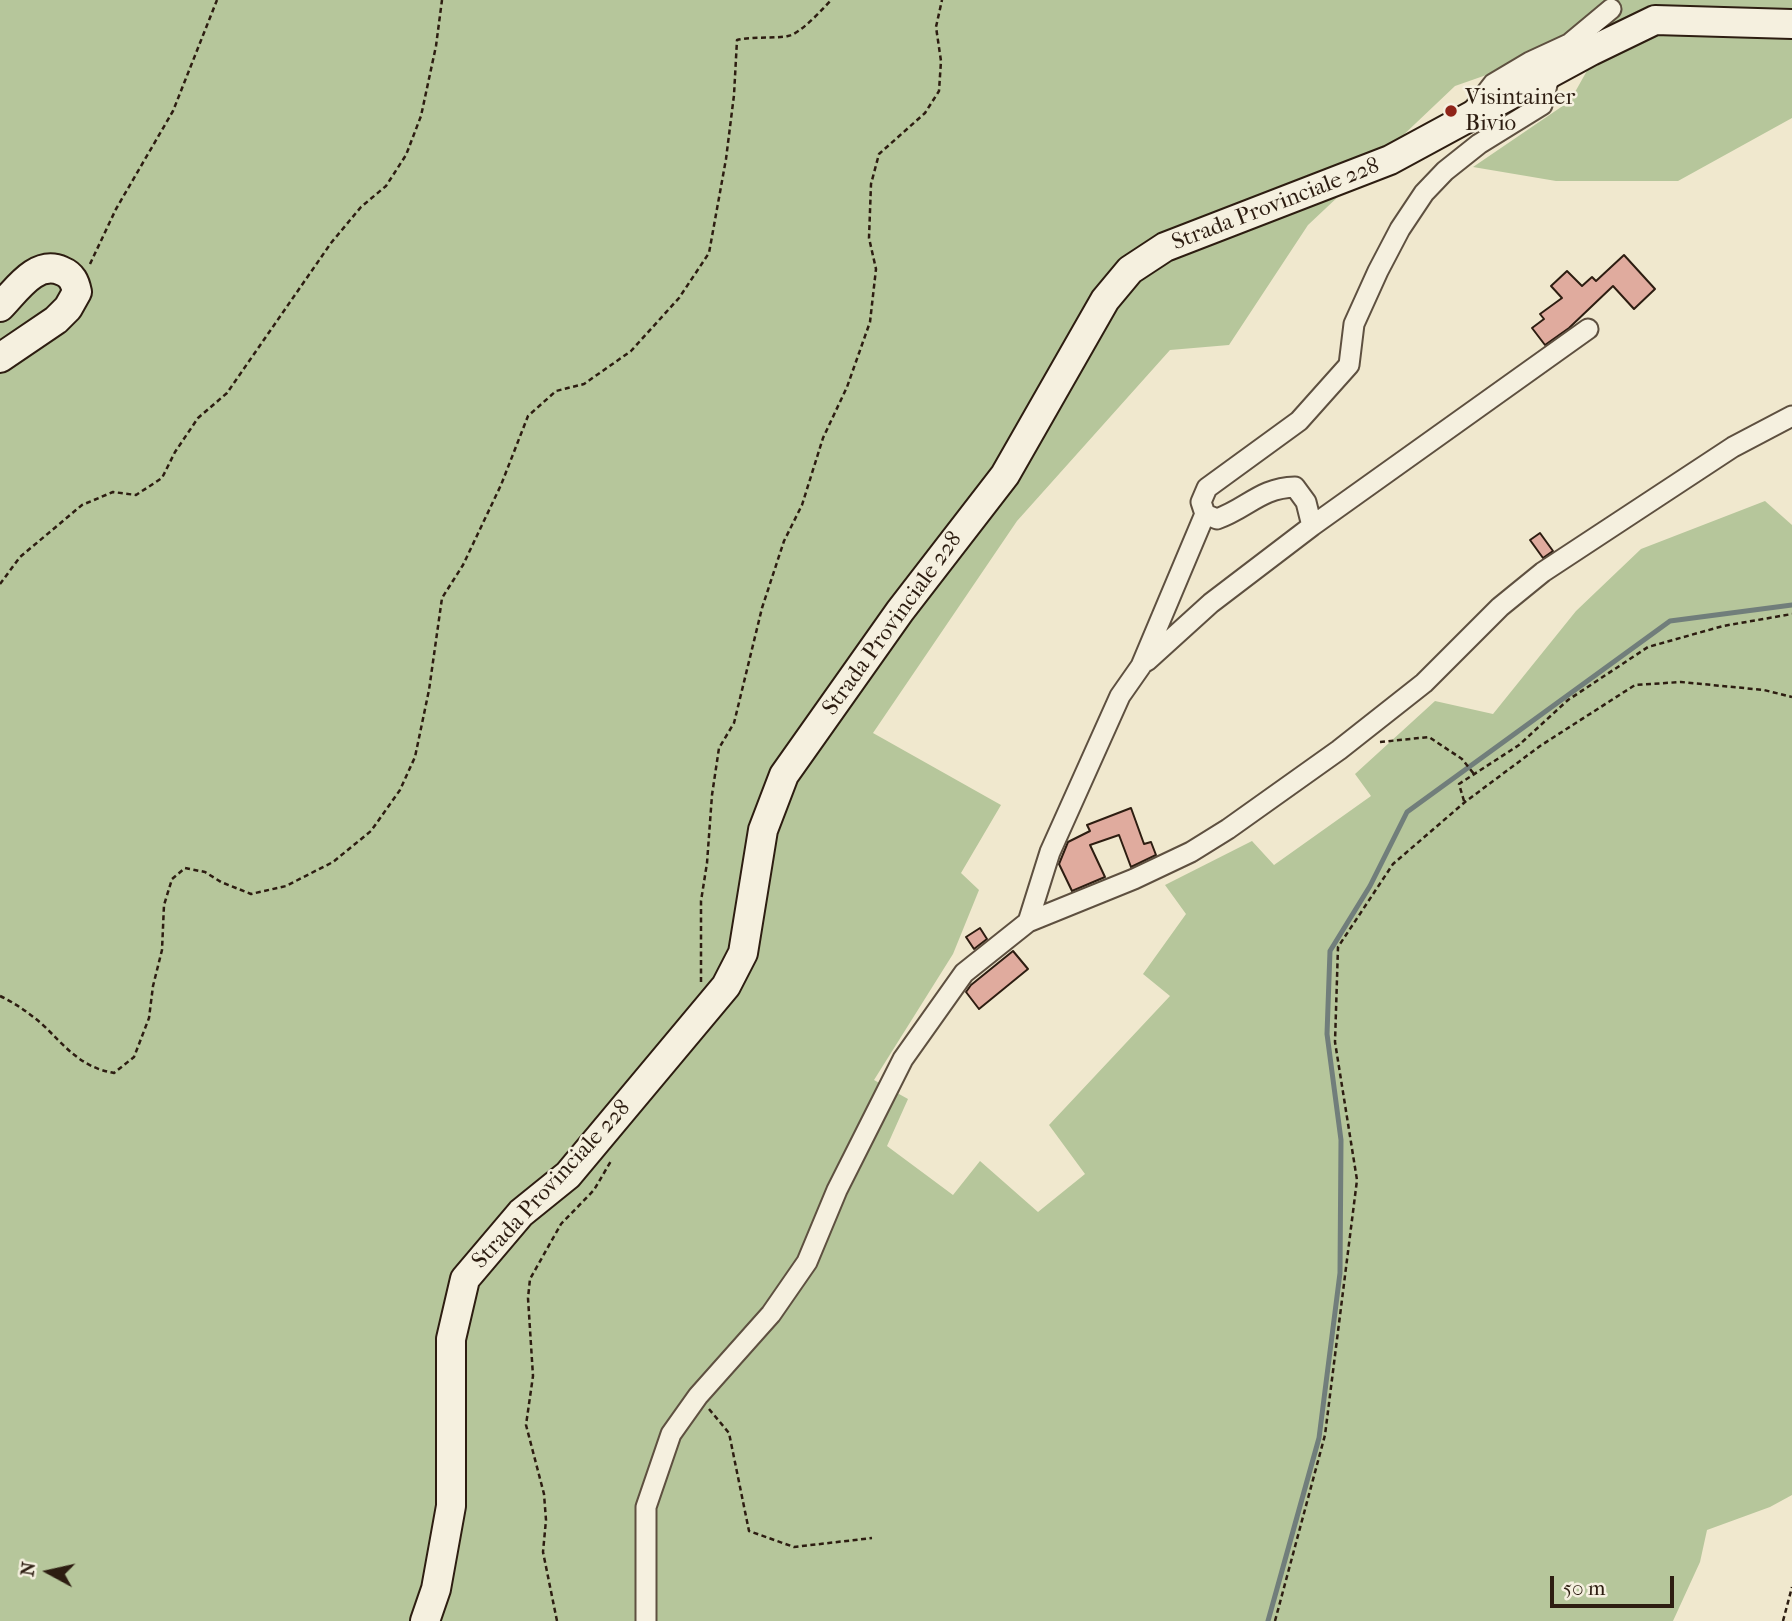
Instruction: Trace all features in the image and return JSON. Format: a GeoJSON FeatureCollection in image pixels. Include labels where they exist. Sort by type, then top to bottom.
{"type":"FeatureCollection","features":[{"type":"Feature","properties":{"kind":"main road","name":"Strada Provinciale 228"},"geometry":{"type":"LineString","coordinates":[[425,1621],[436,1589],[451,1506],[451,1339],[465,1279],[522,1213],[568,1175],[726,986],[743,953],[763,830],[784,775],[900,611],[1005,475],[1105,300],[1130,270],[1165,247],[1391,160],[1550,73],[1655,20],[1792,24]]}},
{"type":"Feature","properties":{"kind":"main road"},"geometry":{"type":"LineString","coordinates":[[0,307],[34,272],[50,267],[64,271],[75,282],[77,292],[68,309],[0,358]]}},
{"type":"Feature","properties":{"kind":"street"},"geometry":{"type":"LineString","coordinates":[[1465,121],[1493,84],[1530,62],[1569,44],[1611,9]]}},
{"type":"Feature","properties":{"kind":"street"},"geometry":{"type":"LineString","coordinates":[[1028,922],[1050,852],[1120,696],[1140,666],[1205,514],[1201,502],[1207,488],[1299,421],[1349,365],[1354,324],[1395,240],[1424,193],[1445,171],[1479,144],[1542,105],[1550,73]]}},
{"type":"Feature","properties":{"kind":"street"},"geometry":{"type":"LineString","coordinates":[[1140,666],[1211,603],[1312,526],[1588,329]]}},
{"type":"Feature","properties":{"kind":"street"},"geometry":{"type":"LineString","coordinates":[[646,1621],[646,1507],[671,1434],[698,1396],[771,1314],[807,1262],[837,1190],[903,1059],[964,973],[1028,922],[1145,874],[1191,852],[1228,829],[1328,758],[1424,683],[1500,607],[1543,572],[1733,447],[1792,416]]}},
{"type":"Feature","properties":{"kind":"street"},"geometry":{"type":"LineString","coordinates":[[1205,514],[1217,519],[1237,512],[1257,496],[1276,488],[1295,487],[1306,502],[1312,526]]}},
{"type":"Feature","properties":{"kind":"path"},"geometry":{"type":"LineString","coordinates":[[77,292],[116,209],[173,111],[217,0]]}},
{"type":"Feature","properties":{"kind":"path"},"geometry":{"type":"LineString","coordinates":[[0,584],[19,557],[82,505],[113,492],[136,495],[162,478],[175,452],[198,418],[227,393],[331,243],[360,207],[386,186],[406,155],[421,116],[436,46],[442,0]]}},
{"type":"Feature","properties":{"kind":"path"},"geometry":{"type":"LineString","coordinates":[[0,996],[16,1004],[40,1023],[75,1057],[97,1070],[114,1073],[134,1057],[149,1018],[152,986],[162,950],[164,905],[172,879],[185,868],[205,872],[221,882],[251,894],[286,886],[334,862],[371,831],[400,790],[415,757],[429,690],[442,598],[468,555],[501,485],[528,416],[556,391],[584,384],[631,351],[680,298],[709,253],[726,159],[737,40],[752,36],[790,36],[831,0]]}},
{"type":"Feature","properties":{"kind":"path"},"geometry":{"type":"LineString","coordinates":[[701,991],[701,901],[719,748],[734,723],[762,608],[784,541],[802,505],[823,438],[847,387],[870,322],[876,268],[869,239],[871,184],[879,154],[925,113],[939,91],[941,61],[936,27],[942,0]]}},
{"type":"Feature","properties":{"kind":"path"},"geometry":{"type":"LineString","coordinates":[[1465,802],[1459,784],[1518,745],[1568,700],[1648,647],[1723,626],[1792,614]]}},
{"type":"Feature","properties":{"kind":"path"},"geometry":{"type":"LineString","coordinates":[[1275,1621],[1325,1435],[1357,1180],[1335,1042],[1338,947],[1393,864],[1465,802],[1540,747],[1635,685],[1681,682],[1764,690],[1792,697]]}},
{"type":"Feature","properties":{"kind":"path"},"geometry":{"type":"LineString","coordinates":[[1374,743],[1398,738],[1429,737],[1462,759],[1475,775]]}},
{"type":"Feature","properties":{"kind":"path"},"geometry":{"type":"LineString","coordinates":[[557,1621],[543,1552],[546,1520],[544,1493],[526,1425],[533,1376],[528,1298],[530,1279],[561,1223],[594,1190],[614,1156]]}},
{"type":"Feature","properties":{"kind":"path"},"geometry":{"type":"LineString","coordinates":[[698,1396],[729,1433],[749,1531],[794,1547],[872,1538]]}},
{"type":"Feature","properties":{"kind":"path"},"geometry":{"type":"LineString","coordinates":[[1783,1621],[1792,1587]]}},
{"type":"Feature","properties":{"kind":"green space"},"geometry":{"type":"Polygon","coordinates":[[[0,0],[1792,0],[1792,14],[1609,32],[1455,86],[1377,160],[1163,243],[1000,472],[779,773],[722,983],[461,1277],[446,1505],[419,1621],[0,1621],[0,0]]]}},
{"type":"Feature","properties":{"kind":"green space"},"geometry":{"type":"Polygon","coordinates":[[[1657,29],[1792,33],[1792,118],[1678,181],[1556,181],[1473,167],[1570,101],[1593,60],[1657,29]]]}},
{"type":"Feature","properties":{"kind":"green space"},"geometry":{"type":"Polygon","coordinates":[[[1358,178],[1308,225],[1229,345],[1170,350],[1017,521],[873,733],[1001,805],[961,873],[979,890],[953,954],[874,1080],[908,1099],[887,1146],[953,1195],[980,1161],[1038,1212],[1085,1174],[1049,1125],[1170,996],[1143,974],[1186,914],[1165,885],[1252,841],[1274,865],[1371,796],[1355,774],[1435,701],[1493,714],[1576,611],[1641,549],[1765,501],[1792,525],[1792,1495],[1770,1507],[1707,1530],[1700,1562],[1673,1621],[430,1621],[454,1435],[469,1282],[730,989],[788,778],[1133,274],[1358,178]]]}},
{"type":"Feature","properties":{"kind":"building"},"geometry":{"type":"Polygon","coordinates":[[[1624,255],[1655,289],[1634,309],[1613,286],[1569,328],[1545,345],[1532,328],[1544,319],[1540,314],[1562,298],[1551,286],[1567,271],[1582,286],[1592,277],[1596,281],[1624,255]]]}},
{"type":"Feature","properties":{"kind":"building"},"geometry":{"type":"Polygon","coordinates":[[[1540,533],[1553,551],[1543,558],[1530,540],[1540,533]]]}},
{"type":"Feature","properties":{"kind":"building"},"geometry":{"type":"Polygon","coordinates":[[[1131,808],[1144,844],[1151,842],[1156,855],[1131,867],[1119,835],[1090,845],[1105,877],[1072,891],[1059,864],[1068,842],[1090,831],[1087,825],[1131,808]]]}},
{"type":"Feature","properties":{"kind":"building"},"geometry":{"type":"Polygon","coordinates":[[[980,928],[987,939],[974,949],[966,937],[980,928]]]}},
{"type":"Feature","properties":{"kind":"building"},"geometry":{"type":"Polygon","coordinates":[[[1013,951],[1028,969],[979,1009],[966,992],[1013,951]]]}},
{"type":"Feature","properties":{"kind":"waterway"},"geometry":{"type":"LineString","coordinates":[[1268,1621],[1319,1438],[1340,1273],[1341,1140],[1327,1034],[1330,951],[1370,886],[1407,812],[1670,621],[1792,605]]}},
{"type":"Feature","properties":{"kind":"place","name":"Visintainer Bivio"},"geometry":{"type":"Point","coordinates":[1451,111]}}]}
